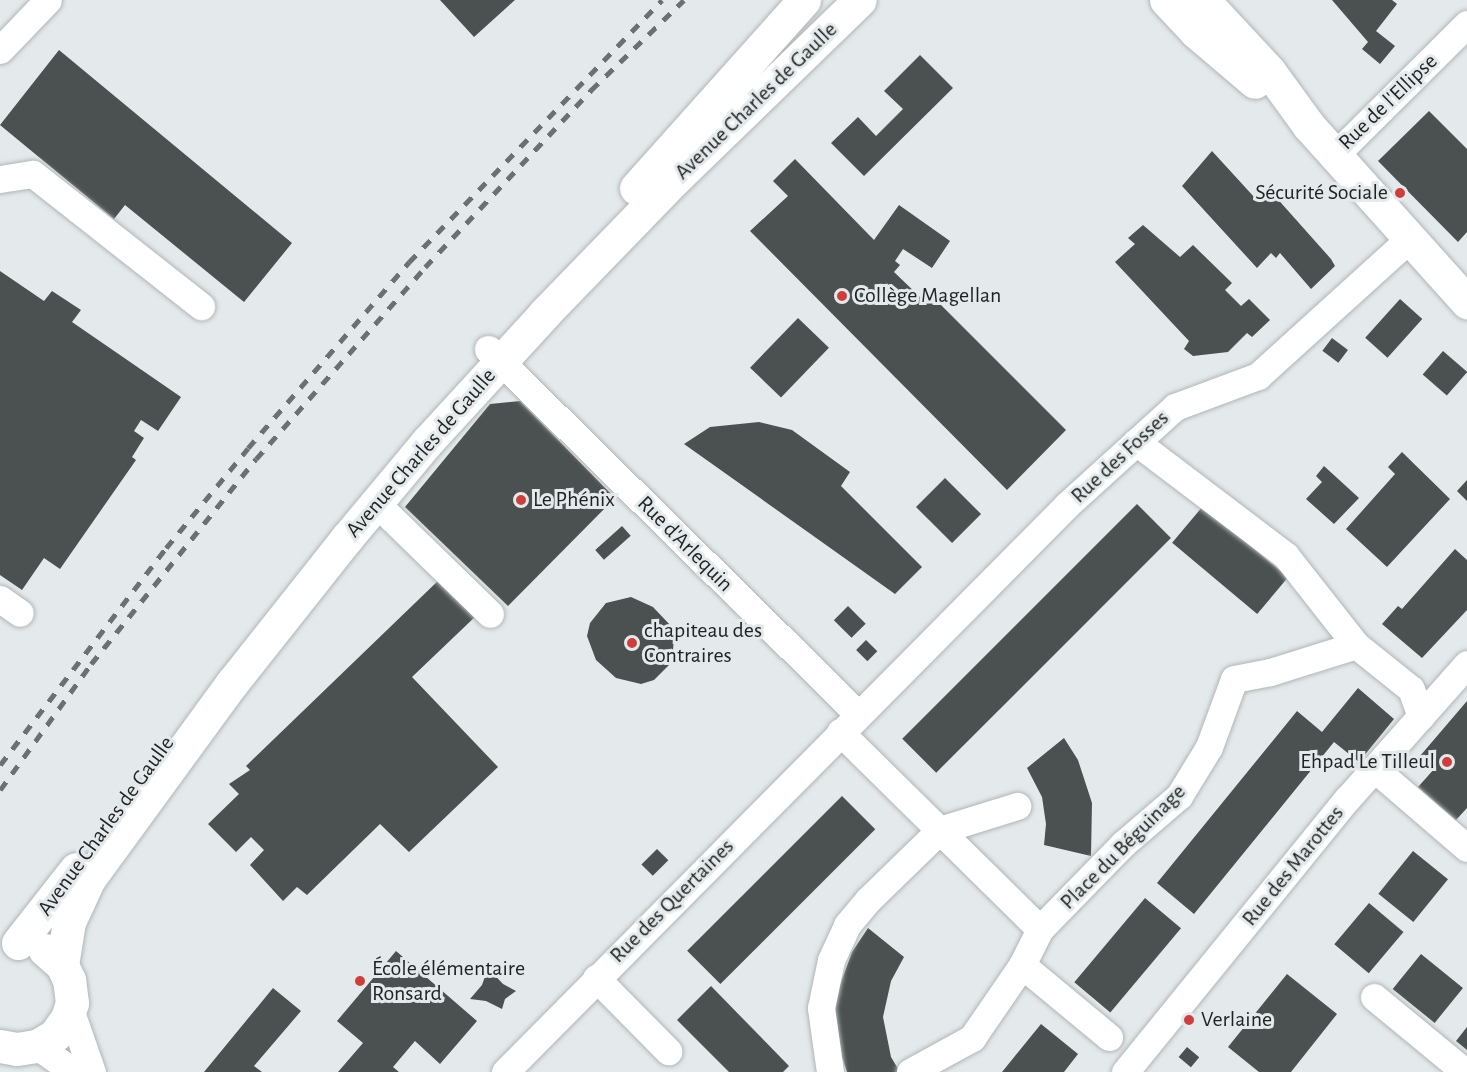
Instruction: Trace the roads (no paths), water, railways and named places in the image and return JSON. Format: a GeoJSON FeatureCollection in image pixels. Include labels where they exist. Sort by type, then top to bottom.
{"type":"FeatureCollection","features":[{"type":"Feature","properties":{"kind":"main road","name":"Avenue Charles de Gaulle"},"geometry":{"type":"LineString","coordinates":[[9,945],[54,900],[164,747],[282,592],[495,354],[804,0]]}},
{"type":"Feature","properties":{"kind":"main road"},"geometry":{"type":"LineString","coordinates":[[1166,0],[1201,37],[1309,126]]}},
{"type":"Feature","properties":{"kind":"main road"},"geometry":{"type":"LineString","coordinates":[[1203,0],[1269,71],[1309,126],[1410,238],[1463,290]]}},
{"type":"Feature","properties":{"kind":"main road","name":"Avenue Charles de Gaulle"},"geometry":{"type":"LineString","coordinates":[[62,965],[69,922],[89,879],[232,683],[495,354],[851,6]]}},
{"type":"Feature","properties":{"kind":"main road"},"geometry":{"type":"LineString","coordinates":[[9,945],[42,948],[62,965],[71,986],[70,1009],[58,1031],[12,1049]]}},
{"type":"Feature","properties":{"kind":"street"},"geometry":{"type":"LineString","coordinates":[[0,50],[48,0]]}},
{"type":"Feature","properties":{"kind":"street","name":"Rue de l'Ellipse"},"geometry":{"type":"LineString","coordinates":[[1335,154],[1467,24]]}},
{"type":"Feature","properties":{"kind":"street"},"geometry":{"type":"LineString","coordinates":[[0,179],[33,174],[201,306]]}},
{"type":"Feature","properties":{"kind":"street","name":"Rue des Fosses"},"geometry":{"type":"LineString","coordinates":[[849,723],[1136,442],[1175,407],[1258,376],[1410,238]]}},
{"type":"Feature","properties":{"kind":"street","name":"Rue d'Arlequin"},"geometry":{"type":"LineString","coordinates":[[495,354],[849,723]]}},
{"type":"Feature","properties":{"kind":"street"},"geometry":{"type":"LineString","coordinates":[[1136,442],[1286,556],[1356,645],[1411,689],[1421,716]]}},
{"type":"Feature","properties":{"kind":"street"},"geometry":{"type":"LineString","coordinates":[[376,503],[490,614]]}},
{"type":"Feature","properties":{"kind":"street","name":"Place du Béguinage"},"geometry":{"type":"LineString","coordinates":[[910,1072],[972,1038],[1022,965],[1040,929],[1123,844],[1179,796],[1209,747],[1234,679],[1270,672],[1356,645]]}},
{"type":"Feature","properties":{"kind":"street","name":"Rue des Marottes"},"geometry":{"type":"LineString","coordinates":[[1125,1072],[1375,769],[1467,664]]}},
{"type":"Feature","properties":{"kind":"street","name":"Place du Béguinage"},"geometry":{"type":"LineString","coordinates":[[849,723],[864,754],[1040,929]]}},
{"type":"Feature","properties":{"kind":"street","name":"Rue des Quertaines"},"geometry":{"type":"LineString","coordinates":[[505,1072],[849,723]]}},
{"type":"Feature","properties":{"kind":"street"},"geometry":{"type":"LineString","coordinates":[[1375,769],[1467,848]]}},
{"type":"Feature","properties":{"kind":"street"},"geometry":{"type":"LineString","coordinates":[[828,1065],[821,1008],[831,960],[847,925],[868,900],[940,830],[1017,806]]}},
{"type":"Feature","properties":{"kind":"street"},"geometry":{"type":"LineString","coordinates":[[1022,965],[1108,1037]]}},
{"type":"Feature","properties":{"kind":"street"},"geometry":{"type":"LineString","coordinates":[[596,978],[668,1051]]}},
{"type":"Feature","properties":{"kind":"street"},"geometry":{"type":"LineString","coordinates":[[1374,997],[1458,1070]]}},
{"type":"Feature","properties":{"kind":"street"},"geometry":{"type":"LineString","coordinates":[[70,1009],[92,1072]]}},
{"type":"Feature","properties":{"kind":"street"},"geometry":{"type":"LineString","coordinates":[[12,1049],[74,1072]]}},
{"type":"Feature","properties":{"kind":"railway"},"geometry":{"type":"LineString","coordinates":[[0,765],[166,548],[248,448],[409,262],[662,0]]}},
{"type":"Feature","properties":{"kind":"railway"},"geometry":{"type":"LineString","coordinates":[[0,790],[91,664],[256,459],[425,267],[591,90],[684,0]]}},
{"type":"Feature","properties":{"kind":"place","name":"Sécurité Sociale"},"geometry":{"type":"Point","coordinates":[1400,193]}},
{"type":"Feature","properties":{"kind":"place","name":"Collège Magellan"},"geometry":{"type":"Point","coordinates":[842,296]}},
{"type":"Feature","properties":{"kind":"place","name":"Le Phénix"},"geometry":{"type":"Point","coordinates":[521,500]}},
{"type":"Feature","properties":{"kind":"place","name":"chapiteau des Contraires"},"geometry":{"type":"Point","coordinates":[632,643]}},
{"type":"Feature","properties":{"kind":"place","name":"Ehpad Le Tilleul"},"geometry":{"type":"Point","coordinates":[1447,762]}},
{"type":"Feature","properties":{"kind":"place","name":"École élémentaire Ronsard"},"geometry":{"type":"Point","coordinates":[360,981]}},
{"type":"Feature","properties":{"kind":"place","name":"Verlaine"},"geometry":{"type":"Point","coordinates":[1189,1020]}}]}
